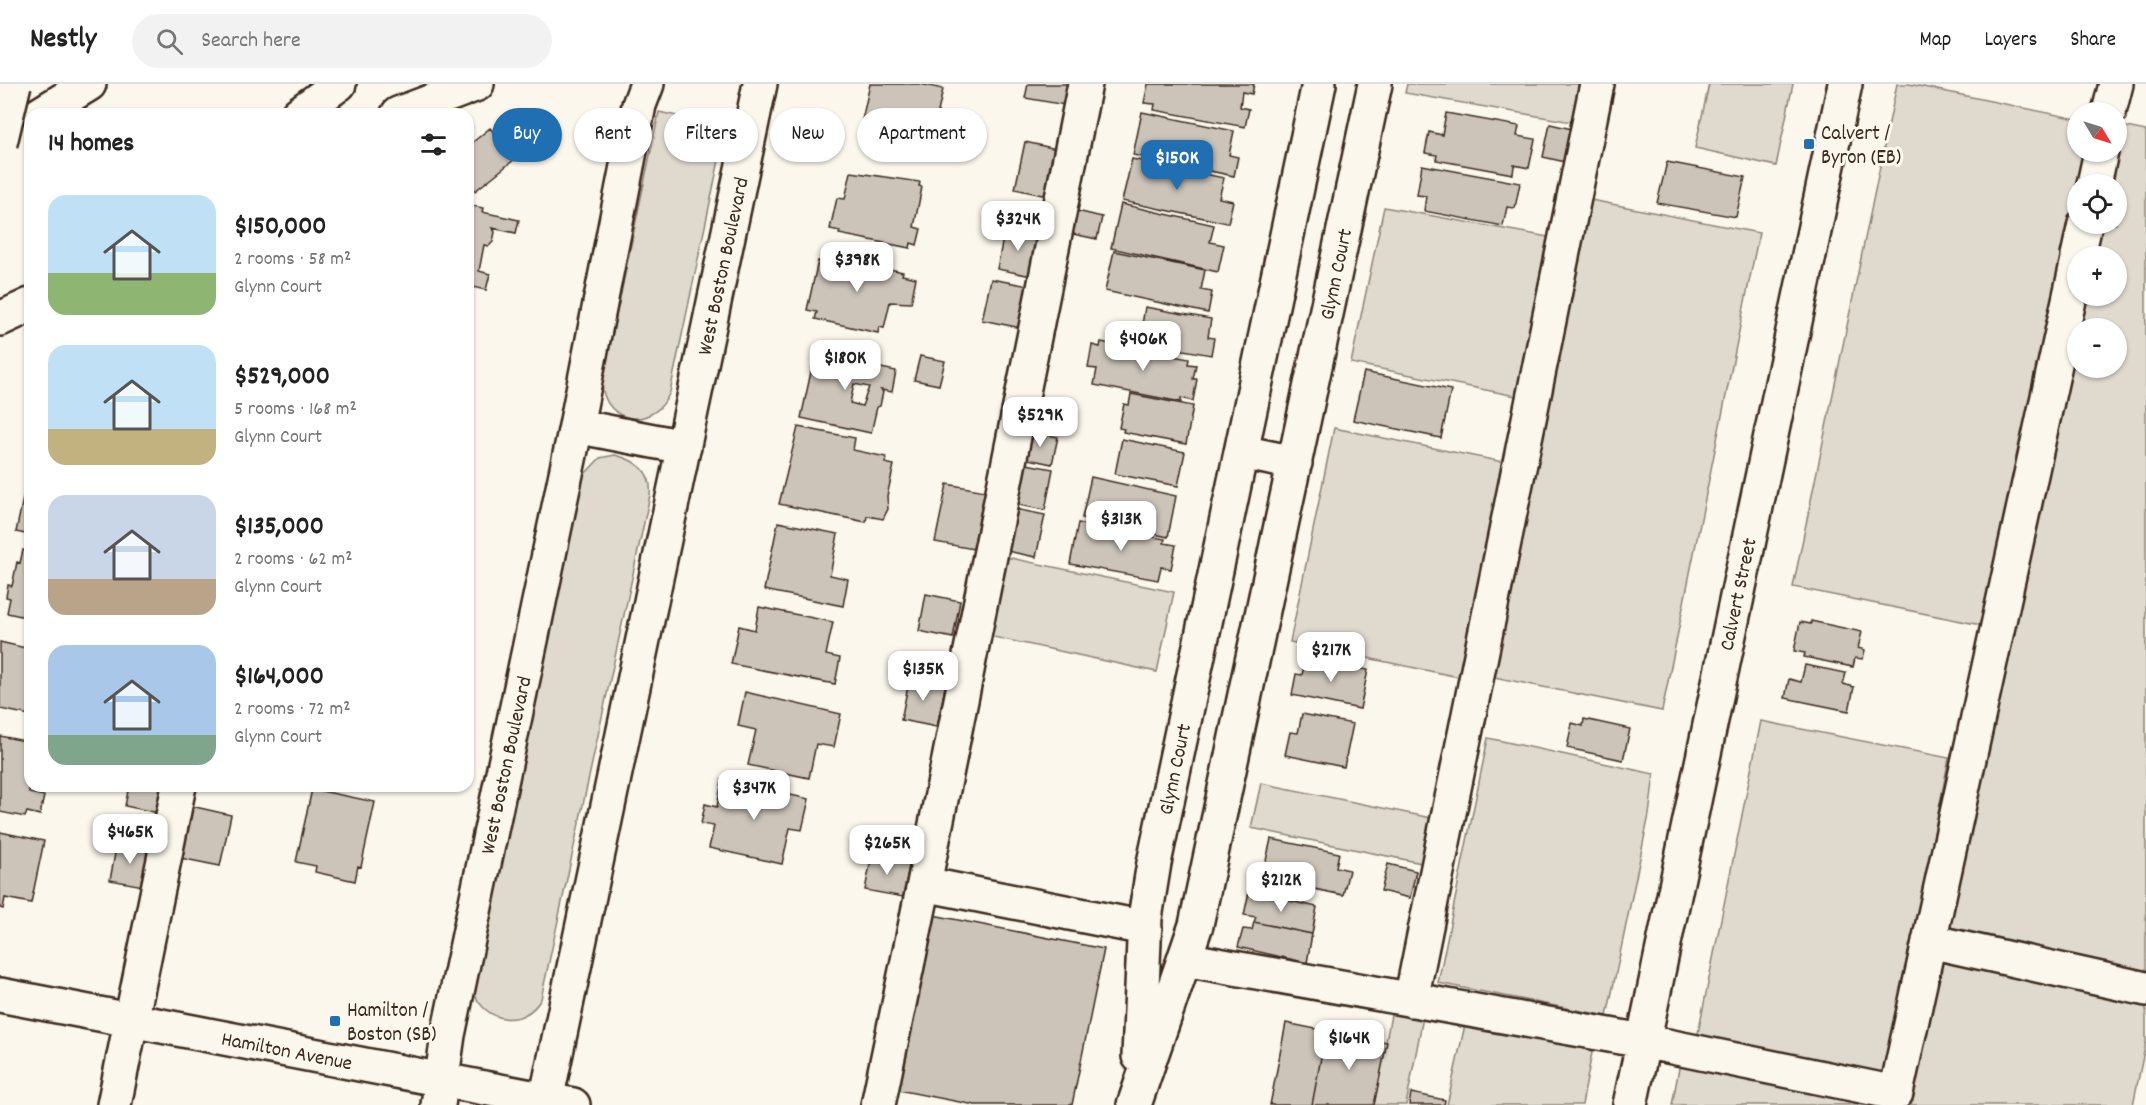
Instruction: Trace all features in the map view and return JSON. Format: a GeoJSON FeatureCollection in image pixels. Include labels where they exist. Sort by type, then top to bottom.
{"type":"FeatureCollection","features":[{"type":"Feature","properties":{"kind":"main road"},"geometry":{"type":"LineString","coordinates":[[0,141],[14,84]]}},
{"type":"Feature","properties":{"kind":"main road"},"geometry":{"type":"LineString","coordinates":[[50,108],[89,84]]}},
{"type":"Feature","properties":{"kind":"main road"},"geometry":{"type":"LineString","coordinates":[[306,108],[339,84]]}},
{"type":"Feature","properties":{"kind":"main road"},"geometry":{"type":"LineString","coordinates":[[414,108],[477,84]]}},
{"type":"Feature","properties":{"kind":"main road","name":"West Boston Boulevard"},"geometry":{"type":"LineString","coordinates":[[440,1092],[448,1035],[576,426],[639,105],[647,84]]}},
{"type":"Feature","properties":{"kind":"main road","name":"West Boston Boulevard"},"geometry":{"type":"LineString","coordinates":[[554,1103],[684,447],[760,84]]}},
{"type":"Feature","properties":{"kind":"main road"},"geometry":{"type":"LineString","coordinates":[[878,1105],[1085,84]]}},
{"type":"Feature","properties":{"kind":"main road","name":"Glynn Court"},"geometry":{"type":"LineString","coordinates":[[1136,1098],[1145,928],[1154,862],[1319,84]]}},
{"type":"Feature","properties":{"kind":"main road","name":"Glynn Court"},"geometry":{"type":"LineString","coordinates":[[1136,1098],[1196,925],[1375,84]]}},
{"type":"Feature","properties":{"kind":"main road"},"geometry":{"type":"LineString","coordinates":[[1411,1000],[1597,84]]}},
{"type":"Feature","properties":{"kind":"main road","name":"Calvert Street"},"geometry":{"type":"LineString","coordinates":[[1630,1105],[1845,84]]}},
{"type":"Feature","properties":{"kind":"main road"},"geometry":{"type":"LineString","coordinates":[[2112,102],[2116,84]]}},
{"type":"Feature","properties":{"kind":"main road"},"geometry":{"type":"LineString","coordinates":[[0,141],[24,124]]}},
{"type":"Feature","properties":{"kind":"main road"},"geometry":{"type":"LineString","coordinates":[[1184,959],[1643,1041],[1896,1093],[2068,306]]}},
{"type":"Feature","properties":{"kind":"main road"},"geometry":{"type":"LineString","coordinates":[[0,318],[24,308]]}},
{"type":"Feature","properties":{"kind":"main road"},"geometry":{"type":"LineString","coordinates":[[576,426],[684,447]]}},
{"type":"Feature","properties":{"kind":"main road"},"geometry":{"type":"LineString","coordinates":[[1241,452],[1294,464]]}},
{"type":"Feature","properties":{"kind":"main road"},"geometry":{"type":"LineString","coordinates":[[114,1105],[178,792]]}},
{"type":"Feature","properties":{"kind":"main road"},"geometry":{"type":"LineString","coordinates":[[924,884],[1145,928]]}},
{"type":"Feature","properties":{"kind":"main road"},"geometry":{"type":"LineString","coordinates":[[1929,941],[2146,989]]}},
{"type":"Feature","properties":{"kind":"main road","name":"Hamilton Avenue"},"geometry":{"type":"LineString","coordinates":[[0,995],[130,1020],[440,1092],[554,1103]]}},
{"type":"Feature","properties":{"kind":"shaded area"},"geometry":{"type":"Polygon","coordinates":[[[1407,84],[1590,84],[1583,124],[1405,93],[1407,84]]]}},
{"type":"Feature","properties":{"kind":"shaded area"},"geometry":{"type":"Polygon","coordinates":[[[1709,84],[1793,84],[1776,166],[1695,148],[1709,84]]]}},
{"type":"Feature","properties":{"kind":"shaded area"},"geometry":{"type":"Polygon","coordinates":[[[1897,84],[1909,84],[2067,117],[2067,162],[2082,162],[2079,174],[2067,174],[2067,234],[1986,626],[1793,587],[1897,84]]]}},
{"type":"Feature","properties":{"kind":"shaded area"},"geometry":{"type":"Polygon","coordinates":[[[659,112],[664,113],[664,162],[719,162],[670,392],[663,405],[653,413],[631,418],[620,415],[611,408],[605,397],[602,383],[648,162],[652,162],[652,145],[659,112]]]}},
{"type":"Feature","properties":{"kind":"shaded area"},"geometry":{"type":"Polygon","coordinates":[[[2127,127],[2146,131],[2146,971],[1947,930],[2067,354],[2067,378],[2127,378],[2127,318],[2074,318],[2077,306],[2127,306],[2127,246],[2089,246],[2092,234],[2127,234],[2127,174],[2106,174],[2112,162],[2127,162],[2127,127]]]}},
{"type":"Feature","properties":{"kind":"shaded area"},"geometry":{"type":"Polygon","coordinates":[[[1586,199],[1759,233],[1662,711],[1489,676],[1586,199]]]}},
{"type":"Feature","properties":{"kind":"shaded area"},"geometry":{"type":"Polygon","coordinates":[[[1384,207],[1565,240],[1536,400],[1351,363],[1384,207]]]}},
{"type":"Feature","properties":{"kind":"shaded area"},"geometry":{"type":"Polygon","coordinates":[[[1334,428],[1523,466],[1478,681],[1290,642],[1334,428]]]}},
{"type":"Feature","properties":{"kind":"shaded area"},"geometry":{"type":"Polygon","coordinates":[[[615,455],[636,464],[646,473],[649,479],[650,495],[541,999],[524,1015],[515,1018],[495,1016],[486,1010],[473,991],[582,477],[600,458],[615,455]]]}},
{"type":"Feature","properties":{"kind":"shaded area"},"geometry":{"type":"Polygon","coordinates":[[[1001,556],[1174,592],[1157,672],[984,635],[1001,556]]]}},
{"type":"Feature","properties":{"kind":"shaded area"},"geometry":{"type":"Polygon","coordinates":[[[1761,721],[1949,758],[1886,1075],[1697,1038],[1761,721]]]}},
{"type":"Feature","properties":{"kind":"shaded area"},"geometry":{"type":"Polygon","coordinates":[[[1488,738],[1654,774],[1649,815],[1607,1016],[1438,983],[1488,738]]]}},
{"type":"Feature","properties":{"kind":"shaded area"},"geometry":{"type":"Polygon","coordinates":[[[1261,783],[1451,822],[1441,867],[1251,828],[1261,783]]]}},
{"type":"Feature","properties":{"kind":"shaded area"},"geometry":{"type":"Polygon","coordinates":[[[1935,954],[2146,997],[2146,1042],[2133,1105],[1904,1105],[1935,954]]]}},
{"type":"Feature","properties":{"kind":"shaded area"},"geometry":{"type":"Polygon","coordinates":[[[1393,1004],[1424,1012],[1406,1105],[1374,1105],[1393,1004]]]}},
{"type":"Feature","properties":{"kind":"shaded area"},"geometry":{"type":"Polygon","coordinates":[[[1467,1016],[1594,1042],[1582,1105],[1447,1105],[1467,1016]]]}},
{"type":"Feature","properties":{"kind":"shaded area"},"geometry":{"type":"Polygon","coordinates":[[[1681,1058],[1885,1105],[1672,1105],[1681,1058]]]}},
{"type":"Feature","properties":{"kind":"building"},"geometry":{"type":"Polygon","coordinates":[[[870,84],[920,84],[943,89],[939,108],[865,108],[870,84]]]}},
{"type":"Feature","properties":{"kind":"building"},"geometry":{"type":"Polygon","coordinates":[[[1028,84],[1069,84],[1065,105],[1025,98],[1028,84]]]}},
{"type":"Feature","properties":{"kind":"building"},"geometry":{"type":"Polygon","coordinates":[[[1148,84],[1254,84],[1252,94],[1242,92],[1240,107],[1249,109],[1245,127],[1154,110],[1155,104],[1144,103],[1148,84]]]}},
{"type":"Feature","properties":{"kind":"building"},"geometry":{"type":"Polygon","coordinates":[[[1142,112],[1234,131],[1229,155],[1238,157],[1234,176],[1133,155],[1142,112]]]}},
{"type":"Feature","properties":{"kind":"building"},"geometry":{"type":"Polygon","coordinates":[[[1446,113],[1519,126],[1517,136],[1535,139],[1529,168],[1514,165],[1513,174],[1436,160],[1437,155],[1425,153],[1429,132],[1442,135],[1446,113]]]}},
{"type":"Feature","properties":{"kind":"building"},"geometry":{"type":"Polygon","coordinates":[[[1550,124],[1581,131],[1574,164],[1543,157],[1550,124]]]}},
{"type":"Feature","properties":{"kind":"building"},"geometry":{"type":"Polygon","coordinates":[[[490,128],[492,130],[492,162],[511,162],[474,190],[474,141],[490,128]]]}},
{"type":"Feature","properties":{"kind":"building"},"geometry":{"type":"Polygon","coordinates":[[[1025,142],[1057,149],[1047,196],[1015,189],[1025,142]]]}},
{"type":"Feature","properties":{"kind":"building"},"geometry":{"type":"Polygon","coordinates":[[[1132,159],[1224,178],[1219,198],[1233,201],[1228,223],[1122,201],[1132,159]]]}},
{"type":"Feature","properties":{"kind":"building"},"geometry":{"type":"Polygon","coordinates":[[[1667,162],[1745,177],[1736,217],[1657,203],[1667,162]]]}},
{"type":"Feature","properties":{"kind":"building"},"geometry":{"type":"Polygon","coordinates":[[[1422,165],[1520,183],[1515,208],[1507,207],[1503,226],[1424,211],[1426,196],[1417,195],[1422,165]]]}},
{"type":"Feature","properties":{"kind":"building"},"geometry":{"type":"Polygon","coordinates":[[[851,172],[920,182],[919,186],[922,187],[914,227],[921,229],[917,245],[911,243],[910,248],[839,234],[840,231],[830,229],[837,198],[845,199],[851,172]]]}},
{"type":"Feature","properties":{"kind":"building"},"geometry":{"type":"Polygon","coordinates":[[[1121,204],[1214,225],[1210,242],[1224,245],[1218,272],[1111,248],[1121,204]]]}},
{"type":"Feature","properties":{"kind":"building"},"geometry":{"type":"Polygon","coordinates":[[[474,206],[483,208],[482,212],[519,220],[516,233],[492,228],[495,232],[493,242],[489,246],[484,245],[479,271],[490,274],[486,290],[474,287],[474,206]]]}},
{"type":"Feature","properties":{"kind":"building"},"geometry":{"type":"Polygon","coordinates":[[[1073,210],[1102,217],[1097,239],[1068,233],[1073,210]]]}},
{"type":"Feature","properties":{"kind":"building"},"geometry":{"type":"Polygon","coordinates":[[[1005,228],[1040,235],[1032,276],[997,269],[1005,228]]]}},
{"type":"Feature","properties":{"kind":"building"},"geometry":{"type":"Polygon","coordinates":[[[1114,251],[1205,270],[1201,290],[1212,292],[1208,313],[1105,291],[1114,251]]]}},
{"type":"Feature","properties":{"kind":"building"},"geometry":{"type":"Polygon","coordinates":[[[833,256],[903,272],[902,275],[916,278],[911,303],[890,302],[884,328],[879,327],[878,333],[815,319],[817,312],[807,310],[818,261],[831,264],[833,256]]]}},
{"type":"Feature","properties":{"kind":"building"},"geometry":{"type":"Polygon","coordinates":[[[991,279],[1029,286],[1021,328],[982,320],[991,279]]]}},
{"type":"Feature","properties":{"kind":"building"},"geometry":{"type":"Polygon","coordinates":[[[1145,307],[1211,319],[1208,337],[1214,338],[1211,355],[1139,342],[1145,307]]]}},
{"type":"Feature","properties":{"kind":"building"},"geometry":{"type":"Polygon","coordinates":[[[1101,342],[1189,359],[1188,364],[1196,365],[1193,379],[1197,379],[1193,401],[1181,398],[1181,402],[1094,385],[1097,369],[1088,368],[1092,345],[1100,347],[1101,342]]]}},
{"type":"Feature","properties":{"kind":"building"},"geometry":{"type":"Polygon","coordinates":[[[816,349],[867,359],[866,365],[896,371],[892,392],[881,390],[883,392],[880,406],[877,407],[871,433],[801,418],[816,349]],[[854,384],[850,403],[862,406],[869,387],[854,384]]]}},
{"type":"Feature","properties":{"kind":"building"},"geometry":{"type":"Polygon","coordinates":[[[920,356],[945,361],[939,385],[914,380],[920,356]]]}},
{"type":"Feature","properties":{"kind":"building"},"geometry":{"type":"Polygon","coordinates":[[[1364,372],[1451,390],[1441,438],[1353,420],[1364,372]]]}},
{"type":"Feature","properties":{"kind":"building"},"geometry":{"type":"Polygon","coordinates":[[[1131,394],[1193,406],[1186,444],[1123,432],[1124,429],[1119,428],[1124,404],[1129,405],[1131,394]]]}},
{"type":"Feature","properties":{"kind":"building"},"geometry":{"type":"Polygon","coordinates":[[[798,427],[855,438],[853,450],[886,457],[885,463],[894,465],[887,496],[888,509],[883,519],[867,516],[866,522],[779,504],[798,427]]]}},
{"type":"Feature","properties":{"kind":"building"},"geometry":{"type":"Polygon","coordinates":[[[1029,431],[1058,437],[1052,464],[1023,458],[1029,431]]]}},
{"type":"Feature","properties":{"kind":"building"},"geometry":{"type":"Polygon","coordinates":[[[1122,439],[1185,452],[1178,486],[1115,474],[1122,439]]]}},
{"type":"Feature","properties":{"kind":"building"},"geometry":{"type":"Polygon","coordinates":[[[1021,463],[1053,469],[1045,510],[1013,504],[1021,463]]]}},
{"type":"Feature","properties":{"kind":"building"},"geometry":{"type":"Polygon","coordinates":[[[1091,477],[1176,496],[1168,537],[1082,518],[1091,477]]]}},
{"type":"Feature","properties":{"kind":"building"},"geometry":{"type":"Polygon","coordinates":[[[947,484],[985,491],[973,549],[935,542],[947,484]]]}},
{"type":"Feature","properties":{"kind":"building"},"geometry":{"type":"Polygon","coordinates":[[[24,494],[24,534],[16,532],[24,494]]]}},
{"type":"Feature","properties":{"kind":"building"},"geometry":{"type":"Polygon","coordinates":[[[1010,508],[1045,515],[1036,557],[1002,550],[1010,508]]]}},
{"type":"Feature","properties":{"kind":"building"},"geometry":{"type":"Polygon","coordinates":[[[778,522],[838,534],[830,575],[848,579],[843,606],[764,590],[778,522]]]}},
{"type":"Feature","properties":{"kind":"building"},"geometry":{"type":"Polygon","coordinates":[[[1078,523],[1165,539],[1164,543],[1176,545],[1171,569],[1161,567],[1158,580],[1070,564],[1078,523]]]}},
{"type":"Feature","properties":{"kind":"building"},"geometry":{"type":"Polygon","coordinates":[[[23,550],[24,617],[7,613],[10,598],[6,597],[8,585],[12,586],[17,562],[20,563],[23,550]]]}},
{"type":"Feature","properties":{"kind":"building"},"geometry":{"type":"Polygon","coordinates":[[[926,594],[960,601],[953,638],[919,631],[926,594]]]}},
{"type":"Feature","properties":{"kind":"building"},"geometry":{"type":"Polygon","coordinates":[[[759,607],[833,622],[826,655],[840,658],[835,684],[731,664],[739,626],[755,630],[759,607]]]}},
{"type":"Feature","properties":{"kind":"building"},"geometry":{"type":"Polygon","coordinates":[[[1811,621],[1862,632],[1858,648],[1865,650],[1863,659],[1855,658],[1853,667],[1804,657],[1805,653],[1794,651],[1800,622],[1811,624],[1811,621]]]}},
{"type":"Feature","properties":{"kind":"building"},"geometry":{"type":"Polygon","coordinates":[[[0,642],[24,648],[24,714],[0,709],[0,642]]]}},
{"type":"Feature","properties":{"kind":"building"},"geometry":{"type":"Polygon","coordinates":[[[1306,658],[1368,670],[1360,709],[1292,695],[1296,674],[1302,675],[1306,658]]]}},
{"type":"Feature","properties":{"kind":"building"},"geometry":{"type":"Polygon","coordinates":[[[1805,665],[1846,673],[1843,684],[1854,687],[1849,711],[1785,698],[1789,679],[1801,682],[1805,665]]]}},
{"type":"Feature","properties":{"kind":"building"},"geometry":{"type":"Polygon","coordinates":[[[910,676],[946,683],[937,727],[901,720],[910,676]]]}},
{"type":"Feature","properties":{"kind":"building"},"geometry":{"type":"Polygon","coordinates":[[[745,692],[841,714],[834,747],[816,744],[809,778],[748,765],[756,730],[738,726],[745,692]]]}},
{"type":"Feature","properties":{"kind":"building"},"geometry":{"type":"Polygon","coordinates":[[[1302,714],[1353,724],[1344,767],[1285,755],[1290,732],[1298,733],[1302,714]]]}},
{"type":"Feature","properties":{"kind":"building"},"geometry":{"type":"Polygon","coordinates":[[[1584,719],[1630,729],[1623,760],[1567,748],[1572,723],[1583,726],[1584,719]]]}},
{"type":"Feature","properties":{"kind":"building"},"geometry":{"type":"Polygon","coordinates":[[[0,736],[24,741],[24,792],[44,796],[40,815],[27,812],[25,817],[0,812],[0,736]]]}},
{"type":"Feature","properties":{"kind":"building"},"geometry":{"type":"Polygon","coordinates":[[[722,780],[809,799],[802,830],[790,828],[782,864],[709,848],[714,826],[701,824],[705,804],[717,807],[722,780]]]}},
{"type":"Feature","properties":{"kind":"building"},"geometry":{"type":"Polygon","coordinates":[[[128,792],[164,792],[159,813],[125,806],[128,792]]]}},
{"type":"Feature","properties":{"kind":"building"},"geometry":{"type":"Polygon","coordinates":[[[311,792],[327,792],[375,802],[361,867],[358,866],[355,881],[315,872],[316,866],[296,862],[311,792]]]}},
{"type":"Feature","properties":{"kind":"building"},"geometry":{"type":"Polygon","coordinates":[[[191,806],[231,815],[220,866],[180,858],[191,806]]]}},
{"type":"Feature","properties":{"kind":"building"},"geometry":{"type":"Polygon","coordinates":[[[0,832],[44,841],[31,903],[5,898],[3,909],[0,908],[0,832]]]}},
{"type":"Feature","properties":{"kind":"building"},"geometry":{"type":"Polygon","coordinates":[[[1271,839],[1339,853],[1336,867],[1349,870],[1343,895],[1262,878],[1271,839]]]}},
{"type":"Feature","properties":{"kind":"building"},"geometry":{"type":"Polygon","coordinates":[[[117,843],[150,850],[143,886],[110,880],[117,843]]]}},
{"type":"Feature","properties":{"kind":"building"},"geometry":{"type":"Polygon","coordinates":[[[872,855],[910,862],[903,897],[865,890],[872,855]]]}},
{"type":"Feature","properties":{"kind":"building"},"geometry":{"type":"Polygon","coordinates":[[[1388,864],[1416,871],[1410,898],[1381,891],[1388,864]]]}},
{"type":"Feature","properties":{"kind":"building"},"geometry":{"type":"Polygon","coordinates":[[[1249,892],[1317,907],[1312,934],[1254,922],[1256,917],[1244,915],[1249,892]]]}},
{"type":"Feature","properties":{"kind":"building"},"geometry":{"type":"Polygon","coordinates":[[[933,915],[1104,949],[1072,1105],[975,1105],[898,1090],[933,915]]]}},
{"type":"Feature","properties":{"kind":"building"},"geometry":{"type":"Polygon","coordinates":[[[1254,922],[1312,934],[1307,963],[1238,947],[1243,929],[1252,930],[1254,922]]]}},
{"type":"Feature","properties":{"kind":"building"},"geometry":{"type":"Polygon","coordinates":[[[1286,1023],[1326,1031],[1312,1105],[1270,1105],[1286,1023]]]}},
{"type":"Feature","properties":{"kind":"building"},"geometry":{"type":"Polygon","coordinates":[[[1326,1031],[1387,1042],[1374,1105],[1312,1105],[1326,1031]]]}},
{"type":"Feature","properties":{"kind":"building"},"geometry":{"type":"Polygon","coordinates":[[[1411,1093],[1445,1100],[1444,1105],[1409,1105],[1411,1093]]]}},
{"type":"Feature","properties":{"kind":"place","name":"Calvert / Byron (EB)"},"geometry":{"type":"Point","coordinates":[1809,144]}},
{"type":"Feature","properties":{"kind":"place","name":"Hamilton / Boston (SB)"},"geometry":{"type":"Point","coordinates":[335,1021]}}]}
